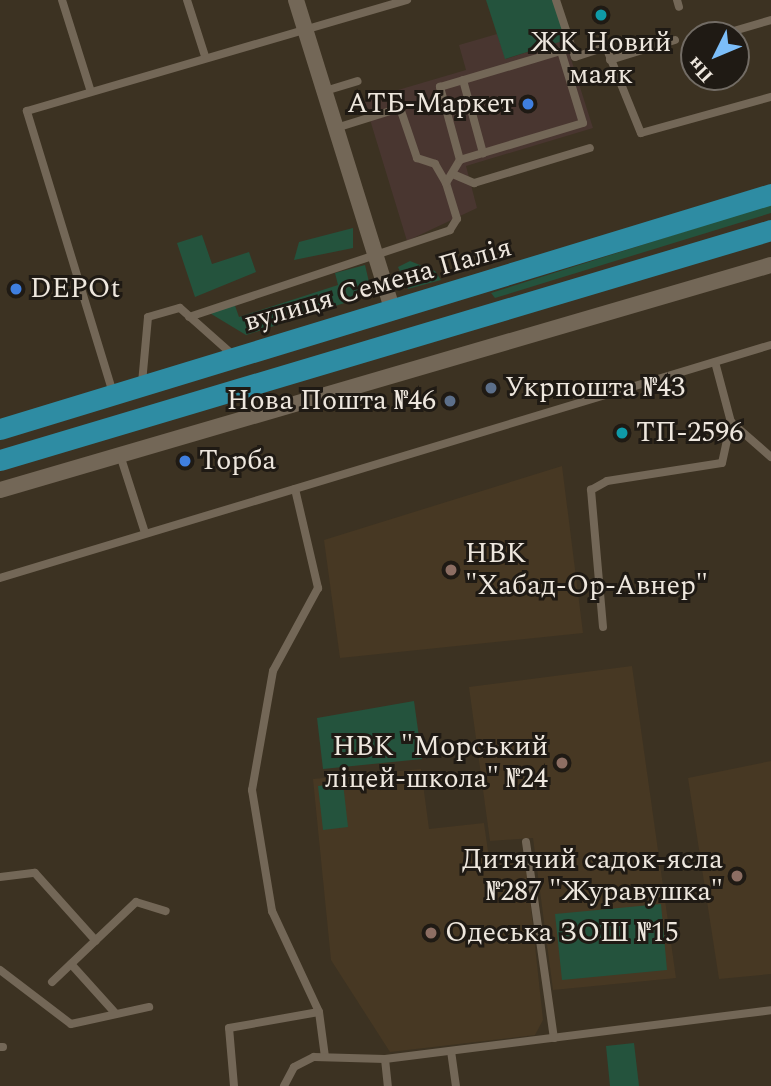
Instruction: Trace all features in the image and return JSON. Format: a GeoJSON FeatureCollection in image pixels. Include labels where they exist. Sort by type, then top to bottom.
{"type":"FeatureCollection","features":[{"type":"Feature","properties":{"kind":"main road","name":"вулиця Семена Палія"},"geometry":{"type":"LineString","coordinates":[[0,429],[142,383],[480,285],[771,194]]}},
{"type":"Feature","properties":{"kind":"main road"},"geometry":{"type":"LineString","coordinates":[[0,460],[488,317],[771,230]]}},
{"type":"Feature","properties":{"kind":"main road"},"geometry":{"type":"LineString","coordinates":[[480,285],[488,317]]}},
{"type":"Feature","properties":{"kind":"street"},"geometry":{"type":"LineString","coordinates":[[296,0],[393,310]]}},
{"type":"Feature","properties":{"kind":"street"},"geometry":{"type":"LineString","coordinates":[[0,490],[771,265]]}},
{"type":"Feature","properties":{"kind":"lane"},"geometry":{"type":"LineString","coordinates":[[62,0],[90,89]]}},
{"type":"Feature","properties":{"kind":"lane"},"geometry":{"type":"LineString","coordinates":[[187,0],[205,56]]}},
{"type":"Feature","properties":{"kind":"lane"},"geometry":{"type":"LineString","coordinates":[[113,393],[26,121],[35,105],[407,0]]}},
{"type":"Feature","properties":{"kind":"lane"},"geometry":{"type":"LineString","coordinates":[[556,0],[575,57],[606,47],[641,133],[771,97]]}},
{"type":"Feature","properties":{"kind":"lane"},"geometry":{"type":"LineString","coordinates":[[750,26],[771,20]]}},
{"type":"Feature","properties":{"kind":"lane"},"geometry":{"type":"LineString","coordinates":[[610,60],[675,40]]}},
{"type":"Feature","properties":{"kind":"lane"},"geometry":{"type":"LineString","coordinates":[[446,183],[455,175],[460,160],[440,87],[561,51],[583,123],[460,160]]}},
{"type":"Feature","properties":{"kind":"lane"},"geometry":{"type":"LineString","coordinates":[[463,80],[484,153]]}},
{"type":"Feature","properties":{"kind":"lane"},"geometry":{"type":"LineString","coordinates":[[325,91],[358,81]]}},
{"type":"Feature","properties":{"kind":"lane"},"geometry":{"type":"LineString","coordinates":[[189,317],[376,256],[454,226],[446,183],[435,164],[417,158],[400,108],[336,128]]}},
{"type":"Feature","properties":{"kind":"lane"},"geometry":{"type":"LineString","coordinates":[[455,175],[474,183],[590,148]]}},
{"type":"Feature","properties":{"kind":"lane"},"geometry":{"type":"LineString","coordinates":[[142,383],[148,317],[180,308],[234,356]]}},
{"type":"Feature","properties":{"kind":"lane"},"geometry":{"type":"LineString","coordinates":[[0,578],[771,345]]}},
{"type":"Feature","properties":{"kind":"lane"},"geometry":{"type":"LineString","coordinates":[[603,627],[591,490],[607,481],[722,463],[731,422],[715,362]]}},
{"type":"Feature","properties":{"kind":"lane"},"geometry":{"type":"LineString","coordinates":[[731,422],[771,457]]}},
{"type":"Feature","properties":{"kind":"lane"},"geometry":{"type":"LineString","coordinates":[[120,455],[145,533]]}},
{"type":"Feature","properties":{"kind":"lane"},"geometry":{"type":"LineString","coordinates":[[295,489],[318,588],[273,671],[251,790],[272,911],[319,1012],[325,1056]]}},
{"type":"Feature","properties":{"kind":"lane"},"geometry":{"type":"LineString","coordinates":[[526,842],[554,1038]]}},
{"type":"Feature","properties":{"kind":"lane"},"geometry":{"type":"LineString","coordinates":[[0,877],[35,873],[96,940]]}},
{"type":"Feature","properties":{"kind":"lane"},"geometry":{"type":"LineString","coordinates":[[52,982],[136,902],[166,911]]}},
{"type":"Feature","properties":{"kind":"lane"},"geometry":{"type":"LineString","coordinates":[[71,964],[116,1014]]}},
{"type":"Feature","properties":{"kind":"lane"},"geometry":{"type":"LineString","coordinates":[[0,970],[71,1024],[149,1007]]}},
{"type":"Feature","properties":{"kind":"lane"},"geometry":{"type":"LineString","coordinates":[[284,1086],[303,1060],[325,1056],[385,1059],[771,1010]]}},
{"type":"Feature","properties":{"kind":"lane"},"geometry":{"type":"LineString","coordinates":[[234,1086],[229,1028],[319,1012]]}},
{"type":"Feature","properties":{"kind":"lane"},"geometry":{"type":"LineString","coordinates":[[451,1051],[456,1086]]}},
{"type":"Feature","properties":{"kind":"lane"},"geometry":{"type":"LineString","coordinates":[[385,1059],[388,1086]]}},
{"type":"Feature","properties":{"kind":"shaded area"},"geometry":{"type":"Polygon","coordinates":[[[497,34],[506,59],[565,40],[593,128],[466,166],[477,208],[407,241],[364,100],[466,70],[459,45],[497,34]]]}},
{"type":"Feature","properties":{"kind":"shaded area","name":"НВК \"Хабад-Ор-Авнер\""},"geometry":{"type":"Polygon","coordinates":[[[562,466],[583,633],[340,658],[324,540],[562,466]]]}},
{"type":"Feature","properties":{"kind":"shaded area","name":"НВК \"Морський ліцей-школа\" №24"},"geometry":{"type":"Polygon","coordinates":[[[632,666],[676,978],[553,990],[533,838],[490,841],[469,687],[632,666]]]}},
{"type":"Feature","properties":{"kind":"shaded area","name":"Дитячий садок-ясла №287 \"Журавушка\""},"geometry":{"type":"Polygon","coordinates":[[[771,761],[771,974],[719,979],[688,778],[771,761]]]}},
{"type":"Feature","properties":{"kind":"shaded area","name":"Одеська ЗОШ №15"},"geometry":{"type":"Polygon","coordinates":[[[421,769],[429,829],[484,823],[490,866],[526,862],[543,1020],[535,1035],[390,1052],[331,960],[313,779],[421,769]]]}},
{"type":"Feature","properties":{"kind":"green space"},"geometry":{"type":"Polygon","coordinates":[[[486,0],[556,0],[569,39],[505,59],[486,0]]]}},
{"type":"Feature","properties":{"kind":"green space"},"geometry":{"type":"Polygon","coordinates":[[[771,204],[771,213],[495,298],[491,293],[771,204]]]}},
{"type":"Feature","properties":{"kind":"green space"},"geometry":{"type":"Polygon","coordinates":[[[353,228],[353,248],[294,260],[299,242],[353,228]]]}},
{"type":"Feature","properties":{"kind":"green space"},"geometry":{"type":"Polygon","coordinates":[[[202,235],[212,264],[249,252],[256,272],[195,297],[177,243],[202,235]]]}},
{"type":"Feature","properties":{"kind":"green space"},"geometry":{"type":"Polygon","coordinates":[[[410,261],[435,271],[441,280],[408,289],[398,267],[410,261]]]}},
{"type":"Feature","properties":{"kind":"green space"},"geometry":{"type":"Polygon","coordinates":[[[365,265],[369,282],[363,297],[246,335],[208,312],[233,300],[239,317],[338,285],[335,273],[365,265]]]}},
{"type":"Feature","properties":{"kind":"green space"},"geometry":{"type":"Polygon","coordinates":[[[414,701],[422,759],[323,769],[317,718],[414,701]]]}},
{"type":"Feature","properties":{"kind":"green space"},"geometry":{"type":"Polygon","coordinates":[[[343,783],[348,827],[323,830],[318,786],[343,783]]]}},
{"type":"Feature","properties":{"kind":"green space"},"geometry":{"type":"Polygon","coordinates":[[[661,904],[667,970],[562,980],[555,914],[661,904]]]}},
{"type":"Feature","properties":{"kind":"green space"},"geometry":{"type":"Polygon","coordinates":[[[634,1043],[639,1086],[610,1086],[606,1046],[634,1043]]]}},
{"type":"Feature","properties":{"kind":"place","name":"ЖК Новий маяк"},"geometry":{"type":"Point","coordinates":[601,15]}},
{"type":"Feature","properties":{"kind":"place","name":"АТБ-Маркет"},"geometry":{"type":"Point","coordinates":[528,104]}},
{"type":"Feature","properties":{"kind":"place","name":"DEPOt"},"geometry":{"type":"Point","coordinates":[16,289]}},
{"type":"Feature","properties":{"kind":"place","name":"Укрпошта №43"},"geometry":{"type":"Point","coordinates":[491,388]}},
{"type":"Feature","properties":{"kind":"place","name":"Нова Пошта №46"},"geometry":{"type":"Point","coordinates":[450,401]}},
{"type":"Feature","properties":{"kind":"place","name":"ТП-2596"},"geometry":{"type":"Point","coordinates":[622,433]}},
{"type":"Feature","properties":{"kind":"place","name":"Торба"},"geometry":{"type":"Point","coordinates":[185,461]}},
{"type":"Feature","properties":{"kind":"place","name":"НВК \"Хабад-Ор-Авнер\""},"geometry":{"type":"Point","coordinates":[451,570]}},
{"type":"Feature","properties":{"kind":"place","name":"НВК \"Морський ліцей-школа\" №24"},"geometry":{"type":"Point","coordinates":[562,763]}},
{"type":"Feature","properties":{"kind":"place","name":"Дитячий садок-ясла №287 \"Журавушка\""},"geometry":{"type":"Point","coordinates":[737,876]}},
{"type":"Feature","properties":{"kind":"place","name":"Одеська ЗОШ №15"},"geometry":{"type":"Point","coordinates":[431,933]}}]}
